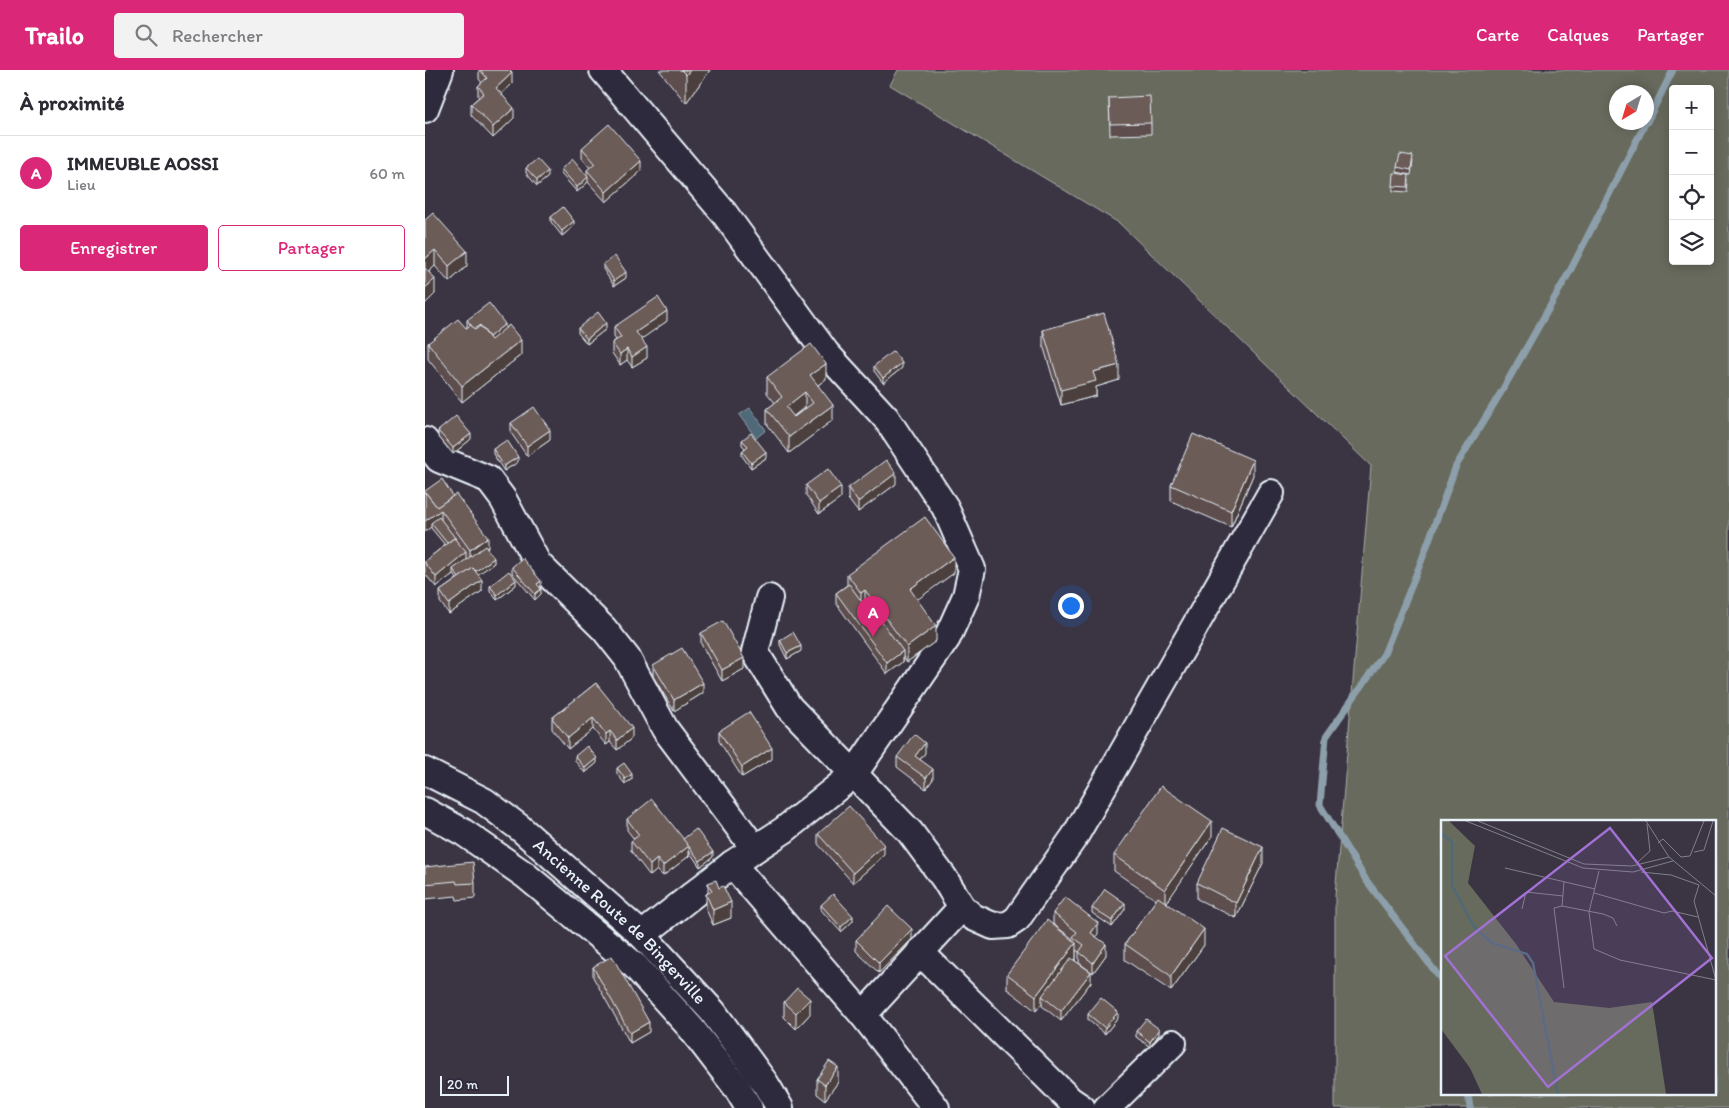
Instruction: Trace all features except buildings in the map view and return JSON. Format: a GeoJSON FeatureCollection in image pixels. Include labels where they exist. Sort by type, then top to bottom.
{"type":"FeatureCollection","features":[{"type":"Feature","properties":{"kind":"street"},"geometry":{"type":"LineString","coordinates":[[425,108],[440,70]]}},
{"type":"Feature","properties":{"kind":"street"},"geometry":{"type":"LineString","coordinates":[[603,70],[724,213],[826,353],[886,418],[945,507],[972,569],[966,596],[947,638],[854,774],[784,830],[732,864],[643,935]]}},
{"type":"Feature","properties":{"kind":"street"},"geometry":{"type":"LineString","coordinates":[[425,441],[439,459],[488,479],[503,499],[538,564],[604,629],[627,658],[665,729],[755,849]]}},
{"type":"Feature","properties":{"kind":"street"},"geometry":{"type":"LineString","coordinates":[[769,598],[755,652],[789,707],[910,832],[944,878],[962,907],[973,917],[993,926],[1008,925],[1017,920],[1075,836],[1271,493]]}},
{"type":"Feature","properties":{"kind":"street"},"geometry":{"type":"LineString","coordinates":[[425,751],[483,802]]}},
{"type":"Feature","properties":{"kind":"street","name":"Ancienne Route de Bingerville"},"geometry":{"type":"LineString","coordinates":[[425,771],[483,802],[526,834],[643,935],[713,1012],[781,1108]]}},
{"type":"Feature","properties":{"kind":"street","name":"Ancienne Route de Bingerville"},"geometry":{"type":"LineString","coordinates":[[425,811],[463,832],[525,875],[635,966],[691,1028],[737,1088],[749,1108]]}},
{"type":"Feature","properties":{"kind":"street"},"geometry":{"type":"LineString","coordinates":[[425,825],[463,832]]}},
{"type":"Feature","properties":{"kind":"street"},"geometry":{"type":"LineString","coordinates":[[732,864],[863,1015],[936,1108]]}},
{"type":"Feature","properties":{"kind":"street"},"geometry":{"type":"LineString","coordinates":[[863,1015],[962,907]]}},
{"type":"Feature","properties":{"kind":"street"},"geometry":{"type":"LineString","coordinates":[[920,952],[1070,1100],[1082,1108]]}},
{"type":"Feature","properties":{"kind":"street"},"geometry":{"type":"LineString","coordinates":[[1107,1108],[1173,1043]]}},
{"type":"Feature","properties":{"kind":"green space"},"geometry":{"type":"Polygon","coordinates":[[[898,70],[1729,70],[1729,1108],[1335,1108],[1335,896],[1371,466],[1119,223],[890,85],[898,70]]]}},
{"type":"Feature","properties":{"kind":"water"},"geometry":{"type":"Polygon","coordinates":[[[750,408],[766,430],[756,438],[739,415],[750,408]]]}},
{"type":"Feature","properties":{"kind":"waterway"},"geometry":{"type":"LineString","coordinates":[[1654,108],[1673,70]]}},
{"type":"Feature","properties":{"kind":"waterway"},"geometry":{"type":"LineString","coordinates":[[1441,979],[1366,880],[1320,805],[1326,737],[1384,654],[1421,562],[1456,466],[1503,389],[1570,271],[1642,130]]}},
{"type":"Feature","properties":{"kind":"waterway"},"geometry":{"type":"LineString","coordinates":[[1468,1096],[1470,1108]]}},
{"type":"Feature","properties":{"kind":"place","name":"IMMEUBLE AOSSI"},"geometry":{"type":"Point","coordinates":[873,637]}}]}
